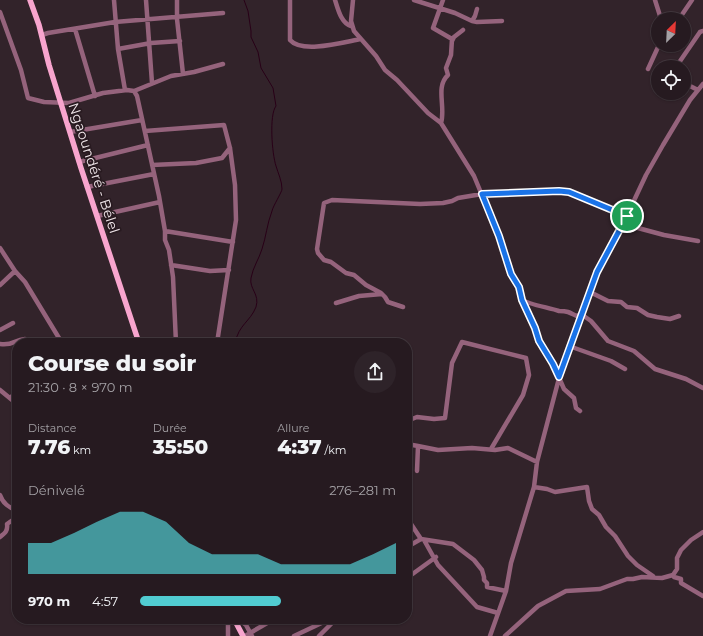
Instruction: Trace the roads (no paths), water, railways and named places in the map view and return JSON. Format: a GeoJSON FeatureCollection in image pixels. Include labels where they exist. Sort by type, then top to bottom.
{"type":"FeatureCollection","features":[{"type":"Feature","properties":{"kind":"main road","name":"Ngaoundéré - Bélel"},"geometry":{"type":"LineString","coordinates":[[30,0],[39,25],[49,65],[96,216],[137,338]]}},
{"type":"Feature","properties":{"kind":"main road"},"geometry":{"type":"LineString","coordinates":[[237,624],[244,636]]}},
{"type":"Feature","properties":{"kind":"street"},"geometry":{"type":"LineString","coordinates":[[114,0],[118,49],[125,90]]}},
{"type":"Feature","properties":{"kind":"street"},"geometry":{"type":"LineString","coordinates":[[146,0],[152,83]]}},
{"type":"Feature","properties":{"kind":"street"},"geometry":{"type":"LineString","coordinates":[[177,0],[177,17],[184,74]]}},
{"type":"Feature","properties":{"kind":"street"},"geometry":{"type":"LineString","coordinates":[[290,0],[290,40],[294,44],[309,48],[361,39]]}},
{"type":"Feature","properties":{"kind":"street"},"geometry":{"type":"LineString","coordinates":[[335,0],[346,24],[351,26],[376,56],[385,70],[397,80],[428,113],[441,123],[474,176],[499,236],[511,274],[519,287],[522,300],[535,328],[539,341],[553,364],[564,389],[574,398],[576,408],[580,411]]}},
{"type":"Feature","properties":{"kind":"street"},"geometry":{"type":"LineString","coordinates":[[351,26],[353,0]]}},
{"type":"Feature","properties":{"kind":"street"},"geometry":{"type":"LineString","coordinates":[[414,0],[455,13],[472,21],[502,21]]}},
{"type":"Feature","properties":{"kind":"street"},"geometry":{"type":"LineString","coordinates":[[443,0],[433,28],[451,37],[452,41]]}},
{"type":"Feature","properties":{"kind":"street"},"geometry":{"type":"LineString","coordinates":[[655,0],[659,12]]}},
{"type":"Feature","properties":{"kind":"street"},"geometry":{"type":"LineString","coordinates":[[684,12],[692,0]]}},
{"type":"Feature","properties":{"kind":"street"},"geometry":{"type":"LineString","coordinates":[[472,21],[477,8]]}},
{"type":"Feature","properties":{"kind":"street"},"geometry":{"type":"LineString","coordinates":[[0,12],[27,88],[28,98],[44,102],[68,103],[110,92],[125,90],[134,91],[171,76],[194,72],[223,64]]}},
{"type":"Feature","properties":{"kind":"street"},"geometry":{"type":"LineString","coordinates":[[42,35],[116,22],[223,13]]}},
{"type":"Feature","properties":{"kind":"street"},"geometry":{"type":"LineString","coordinates":[[75,29],[95,96]]}},
{"type":"Feature","properties":{"kind":"street"},"geometry":{"type":"LineString","coordinates":[[441,123],[443,111],[441,87],[444,79],[448,75],[446,68],[451,55],[452,41],[454,37],[463,30]]}},
{"type":"Feature","properties":{"kind":"street"},"geometry":{"type":"LineString","coordinates":[[680,60],[693,40],[700,32],[703,31]]}},
{"type":"Feature","properties":{"kind":"street"},"geometry":{"type":"LineString","coordinates":[[118,49],[149,43],[180,41]]}},
{"type":"Feature","properties":{"kind":"street"},"geometry":{"type":"LineString","coordinates":[[648,69],[656,52]]}},
{"type":"Feature","properties":{"kind":"street"},"geometry":{"type":"LineString","coordinates":[[490,636],[506,591],[515,551],[534,487],[537,462],[559,377],[581,314],[603,260],[623,224],[646,175],[690,100],[703,84]]}},
{"type":"Feature","properties":{"kind":"street"},"geometry":{"type":"LineString","coordinates":[[691,86],[698,90]]}},
{"type":"Feature","properties":{"kind":"street"},"geometry":{"type":"LineString","coordinates":[[134,91],[137,96],[145,131],[160,202],[165,240],[172,265],[176,338]]}},
{"type":"Feature","properties":{"kind":"street"},"geometry":{"type":"LineString","coordinates":[[70,132],[142,120]]}},
{"type":"Feature","properties":{"kind":"street"},"geometry":{"type":"LineString","coordinates":[[145,131],[224,125],[230,148],[235,185],[236,220],[218,338]]}},
{"type":"Feature","properties":{"kind":"street"},"geometry":{"type":"LineString","coordinates":[[79,162],[148,145]]}},
{"type":"Feature","properties":{"kind":"street"},"geometry":{"type":"LineString","coordinates":[[152,165],[196,163],[222,158],[230,148]]}},
{"type":"Feature","properties":{"kind":"street"},"geometry":{"type":"LineString","coordinates":[[87,187],[154,174]]}},
{"type":"Feature","properties":{"kind":"street"},"geometry":{"type":"LineString","coordinates":[[403,307],[388,302],[382,294],[366,285],[354,275],[346,273],[331,262],[324,260],[318,253],[317,249],[324,203],[332,200],[443,204],[452,202],[458,198],[482,194],[569,192],[627,216]]}},
{"type":"Feature","properties":{"kind":"street"},"geometry":{"type":"LineString","coordinates":[[96,216],[160,202]]}},
{"type":"Feature","properties":{"kind":"street"},"geometry":{"type":"LineString","coordinates":[[623,224],[664,235],[698,241]]}},
{"type":"Feature","properties":{"kind":"street"},"geometry":{"type":"LineString","coordinates":[[165,231],[233,242]]}},
{"type":"Feature","properties":{"kind":"street"},"geometry":{"type":"LineString","coordinates":[[0,248],[15,271],[25,282],[59,338]]}},
{"type":"Feature","properties":{"kind":"street"},"geometry":{"type":"LineString","coordinates":[[172,265],[210,271],[229,270]]}},
{"type":"Feature","properties":{"kind":"street"},"geometry":{"type":"LineString","coordinates":[[0,285],[15,271]]}},
{"type":"Feature","properties":{"kind":"street"},"geometry":{"type":"LineString","coordinates":[[590,292],[608,301],[621,302],[627,307],[637,308],[648,315],[657,318],[670,319],[679,316]]}},
{"type":"Feature","properties":{"kind":"street"},"geometry":{"type":"LineString","coordinates":[[336,303],[359,296],[382,294]]}},
{"type":"Feature","properties":{"kind":"street"},"geometry":{"type":"LineString","coordinates":[[522,300],[527,303],[532,303],[559,311],[567,311],[577,316],[581,314]]}},
{"type":"Feature","properties":{"kind":"street"},"geometry":{"type":"LineString","coordinates":[[581,314],[591,322],[608,341],[634,351],[655,369],[686,379],[703,388]]}},
{"type":"Feature","properties":{"kind":"street"},"geometry":{"type":"LineString","coordinates":[[0,330],[13,323]]}},
{"type":"Feature","properties":{"kind":"street"},"geometry":{"type":"LineString","coordinates":[[412,419],[416,417],[434,419],[445,418],[452,363],[462,342],[526,358],[529,375],[523,395],[491,449]]}},
{"type":"Feature","properties":{"kind":"street"},"geometry":{"type":"LineString","coordinates":[[0,344],[9,346],[12,344]]}},
{"type":"Feature","properties":{"kind":"street"},"geometry":{"type":"LineString","coordinates":[[569,346],[611,361],[625,369]]}},
{"type":"Feature","properties":{"kind":"street"},"geometry":{"type":"LineString","coordinates":[[0,390],[10,398]]}},
{"type":"Feature","properties":{"kind":"street"},"geometry":{"type":"LineString","coordinates":[[412,445],[438,450],[508,448],[537,462]]}},
{"type":"Feature","properties":{"kind":"street"},"geometry":{"type":"LineString","coordinates":[[416,471],[418,446]]}},
{"type":"Feature","properties":{"kind":"street"},"geometry":{"type":"LineString","coordinates":[[534,487],[555,492],[586,487],[592,509],[615,536],[633,561],[654,577]]}},
{"type":"Feature","properties":{"kind":"street"},"geometry":{"type":"LineString","coordinates":[[0,495],[2,502],[12,509]]}},
{"type":"Feature","properties":{"kind":"street"},"geometry":{"type":"LineString","coordinates":[[0,537],[5,534],[8,524],[12,520]]}},
{"type":"Feature","properties":{"kind":"street"},"geometry":{"type":"LineString","coordinates":[[412,525],[438,564],[477,607],[498,613]]}},
{"type":"Feature","properties":{"kind":"street"},"geometry":{"type":"LineString","coordinates":[[505,636],[538,606],[566,591],[600,589],[627,580],[647,576],[662,578],[672,575],[677,569],[677,558],[681,550],[690,540],[703,532]]}},
{"type":"Feature","properties":{"kind":"street"},"geometry":{"type":"LineString","coordinates":[[412,545],[422,540],[453,544],[470,557],[482,570],[484,580],[487,583],[487,588],[506,591]]}},
{"type":"Feature","properties":{"kind":"street"},"geometry":{"type":"LineString","coordinates":[[412,574],[435,558]]}},
{"type":"Feature","properties":{"kind":"street"},"geometry":{"type":"LineString","coordinates":[[672,575],[681,579],[681,583],[703,596]]}},
{"type":"Feature","properties":{"kind":"street"},"geometry":{"type":"LineString","coordinates":[[228,624],[228,636]]}},
{"type":"Feature","properties":{"kind":"street"},"geometry":{"type":"LineString","coordinates":[[244,624],[252,634]]}},
{"type":"Feature","properties":{"kind":"street"},"geometry":{"type":"LineString","coordinates":[[244,636],[252,634],[267,624]]}},
{"type":"Feature","properties":{"kind":"street"},"geometry":{"type":"LineString","coordinates":[[294,636],[319,624]]}},
{"type":"Feature","properties":{"kind":"street"},"geometry":{"type":"LineString","coordinates":[[319,636],[331,624]]}},
{"type":"Feature","properties":{"kind":"waterway"},"geometry":{"type":"LineString","coordinates":[[237,338],[239,331],[254,312],[256,307],[257,299],[251,278],[265,240],[273,209],[282,189],[272,144],[272,117],[276,106],[273,88],[261,68],[258,52],[251,37],[248,11],[244,0]]}}]}
